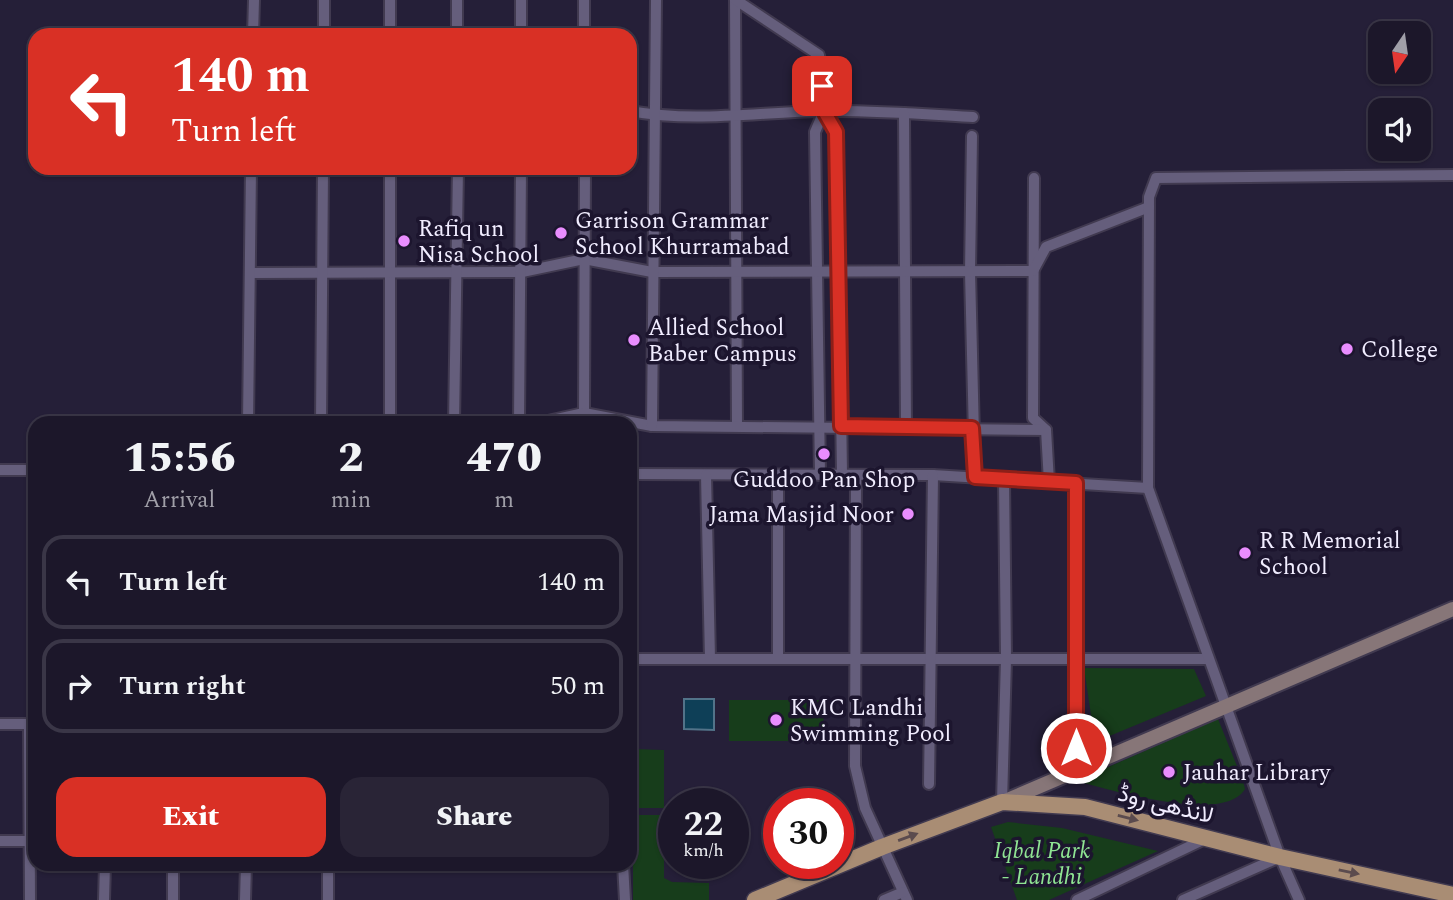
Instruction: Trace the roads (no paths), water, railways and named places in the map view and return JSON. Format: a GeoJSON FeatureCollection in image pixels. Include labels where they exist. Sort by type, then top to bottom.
{"type":"FeatureCollection","features":[{"type":"Feature","properties":{"kind":"main road","name":"لانڈھی روڈ"},"geometry":{"type":"LineString","coordinates":[[755,900],[882,847],[1002,802],[1086,807],[1280,857],[1453,895]]}},
{"type":"Feature","properties":{"kind":"street"},"geometry":{"type":"LineString","coordinates":[[253,28],[254,0]]}},
{"type":"Feature","properties":{"kind":"street"},"geometry":{"type":"LineString","coordinates":[[324,0],[324,28]]}},
{"type":"Feature","properties":{"kind":"street"},"geometry":{"type":"LineString","coordinates":[[390,0],[390,28]]}},
{"type":"Feature","properties":{"kind":"street"},"geometry":{"type":"LineString","coordinates":[[457,0],[457,28]]}},
{"type":"Feature","properties":{"kind":"street"},"geometry":{"type":"LineString","coordinates":[[521,0],[521,28]]}},
{"type":"Feature","properties":{"kind":"street"},"geometry":{"type":"LineString","coordinates":[[584,0],[584,28]]}},
{"type":"Feature","properties":{"kind":"street"},"geometry":{"type":"LineString","coordinates":[[652,426],[656,0]]}},
{"type":"Feature","properties":{"kind":"street"},"geometry":{"type":"LineString","coordinates":[[736,0],[819,55],[824,111],[836,132],[842,474]]}},
{"type":"Feature","properties":{"kind":"street"},"geometry":{"type":"LineString","coordinates":[[736,0],[737,426]]}},
{"type":"Feature","properties":{"kind":"street"},"geometry":{"type":"LineString","coordinates":[[637,112],[653,115],[736,116],[824,111],[973,117]]}},
{"type":"Feature","properties":{"kind":"street"},"geometry":{"type":"LineString","coordinates":[[820,475],[815,132],[824,111]]}},
{"type":"Feature","properties":{"kind":"street"},"geometry":{"type":"LineString","coordinates":[[904,113],[908,272],[906,427]]}},
{"type":"Feature","properties":{"kind":"street"},"geometry":{"type":"LineString","coordinates":[[972,136],[970,272],[975,477]]}},
{"type":"Feature","properties":{"kind":"street"},"geometry":{"type":"LineString","coordinates":[[248,416],[251,175]]}},
{"type":"Feature","properties":{"kind":"street"},"geometry":{"type":"LineString","coordinates":[[321,416],[323,175]]}},
{"type":"Feature","properties":{"kind":"street"},"geometry":{"type":"LineString","coordinates":[[390,175],[390,416]]}},
{"type":"Feature","properties":{"kind":"street"},"geometry":{"type":"LineString","coordinates":[[454,416],[458,175]]}},
{"type":"Feature","properties":{"kind":"street"},"geometry":{"type":"LineString","coordinates":[[519,416],[522,175]]}},
{"type":"Feature","properties":{"kind":"street"},"geometry":{"type":"LineString","coordinates":[[584,413],[585,175]]}},
{"type":"Feature","properties":{"kind":"street"},"geometry":{"type":"LineString","coordinates":[[1299,900],[1280,857],[1148,488],[1149,207],[1156,178],[1453,175]]}},
{"type":"Feature","properties":{"kind":"street"},"geometry":{"type":"LineString","coordinates":[[1034,178],[1033,418],[1046,430],[1049,482]]}},
{"type":"Feature","properties":{"kind":"street"},"geometry":{"type":"LineString","coordinates":[[1033,271],[1036,260],[1046,247],[1149,207]]}},
{"type":"Feature","properties":{"kind":"street"},"geometry":{"type":"LineString","coordinates":[[250,273],[522,272],[584,259],[652,272],[817,274],[1033,271]]}},
{"type":"Feature","properties":{"kind":"street"},"geometry":{"type":"LineString","coordinates":[[570,416],[584,413],[600,416]]}},
{"type":"Feature","properties":{"kind":"street"},"geometry":{"type":"LineString","coordinates":[[637,423],[652,426],[1046,430]]}},
{"type":"Feature","properties":{"kind":"street"},"geometry":{"type":"LineString","coordinates":[[0,470],[28,470]]}},
{"type":"Feature","properties":{"kind":"street"},"geometry":{"type":"LineString","coordinates":[[637,474],[933,475],[1148,488]]}},
{"type":"Feature","properties":{"kind":"street"},"geometry":{"type":"LineString","coordinates":[[706,475],[710,659]]}},
{"type":"Feature","properties":{"kind":"street"},"geometry":{"type":"LineString","coordinates":[[778,475],[778,659]]}},
{"type":"Feature","properties":{"kind":"street"},"geometry":{"type":"LineString","coordinates":[[856,475],[855,766],[865,808],[905,896],[884,900]]}},
{"type":"Feature","properties":{"kind":"street"},"geometry":{"type":"LineString","coordinates":[[929,784],[933,475]]}},
{"type":"Feature","properties":{"kind":"street"},"geometry":{"type":"LineString","coordinates":[[1004,479],[1006,659],[1002,802],[1453,608]]}},
{"type":"Feature","properties":{"kind":"street"},"geometry":{"type":"LineString","coordinates":[[1076,483],[1076,770]]}},
{"type":"Feature","properties":{"kind":"street"},"geometry":{"type":"LineString","coordinates":[[637,659],[1208,659]]}},
{"type":"Feature","properties":{"kind":"street"},"geometry":{"type":"LineString","coordinates":[[0,724],[28,724]]}},
{"type":"Feature","properties":{"kind":"street"},"geometry":{"type":"LineString","coordinates":[[28,818],[28,861]]}},
{"type":"Feature","properties":{"kind":"street"},"geometry":{"type":"LineString","coordinates":[[1077,900],[1207,838]]}},
{"type":"Feature","properties":{"kind":"street"},"geometry":{"type":"LineString","coordinates":[[0,841],[27,841]]}},
{"type":"Feature","properties":{"kind":"street"},"geometry":{"type":"LineString","coordinates":[[1183,900],[1280,857]]}},
{"type":"Feature","properties":{"kind":"street"},"geometry":{"type":"LineString","coordinates":[[29,871],[30,900]]}},
{"type":"Feature","properties":{"kind":"street"},"geometry":{"type":"LineString","coordinates":[[104,900],[105,871]]}},
{"type":"Feature","properties":{"kind":"street"},"geometry":{"type":"LineString","coordinates":[[173,871],[173,900]]}},
{"type":"Feature","properties":{"kind":"street"},"geometry":{"type":"LineString","coordinates":[[246,871],[246,900]]}},
{"type":"Feature","properties":{"kind":"street"},"geometry":{"type":"LineString","coordinates":[[328,871],[328,900]]}},
{"type":"Feature","properties":{"kind":"street"},"geometry":{"type":"LineString","coordinates":[[623,871],[625,900]]}},
{"type":"Feature","properties":{"kind":"street"},"geometry":{"type":"LineString","coordinates":[[1207,889],[1212,900]]}},
{"type":"Feature","properties":{"kind":"water"},"geometry":{"type":"Polygon","coordinates":[[[684,699],[714,699],[714,730],[684,729],[684,699]]]}},
{"type":"Feature","properties":{"kind":"place","name":"Garrison Grammar School Khurramabad"},"geometry":{"type":"Point","coordinates":[561,233]}},
{"type":"Feature","properties":{"kind":"place","name":"Rafiq un Nisa School"},"geometry":{"type":"Point","coordinates":[404,241]}},
{"type":"Feature","properties":{"kind":"place","name":"Allied School Baber Campus"},"geometry":{"type":"Point","coordinates":[634,340]}},
{"type":"Feature","properties":{"kind":"place","name":"College"},"geometry":{"type":"Point","coordinates":[1347,349]}},
{"type":"Feature","properties":{"kind":"place","name":"Guddoo Pan Shop"},"geometry":{"type":"Point","coordinates":[824,454]}},
{"type":"Feature","properties":{"kind":"place","name":"Jama Masjid Noor"},"geometry":{"type":"Point","coordinates":[908,514]}},
{"type":"Feature","properties":{"kind":"place","name":"R R Memorial School"},"geometry":{"type":"Point","coordinates":[1245,553]}},
{"type":"Feature","properties":{"kind":"place","name":"KMC Landhi Swimming Pool"},"geometry":{"type":"Point","coordinates":[776,720]}},
{"type":"Feature","properties":{"kind":"place","name":"Jauhar Library"},"geometry":{"type":"Point","coordinates":[1169,772]}},
{"type":"Feature","properties":{"kind":"park label","name":"Iqbal Park - Landhi"},"geometry":{"type":"Point","coordinates":[1042,863]}}]}
